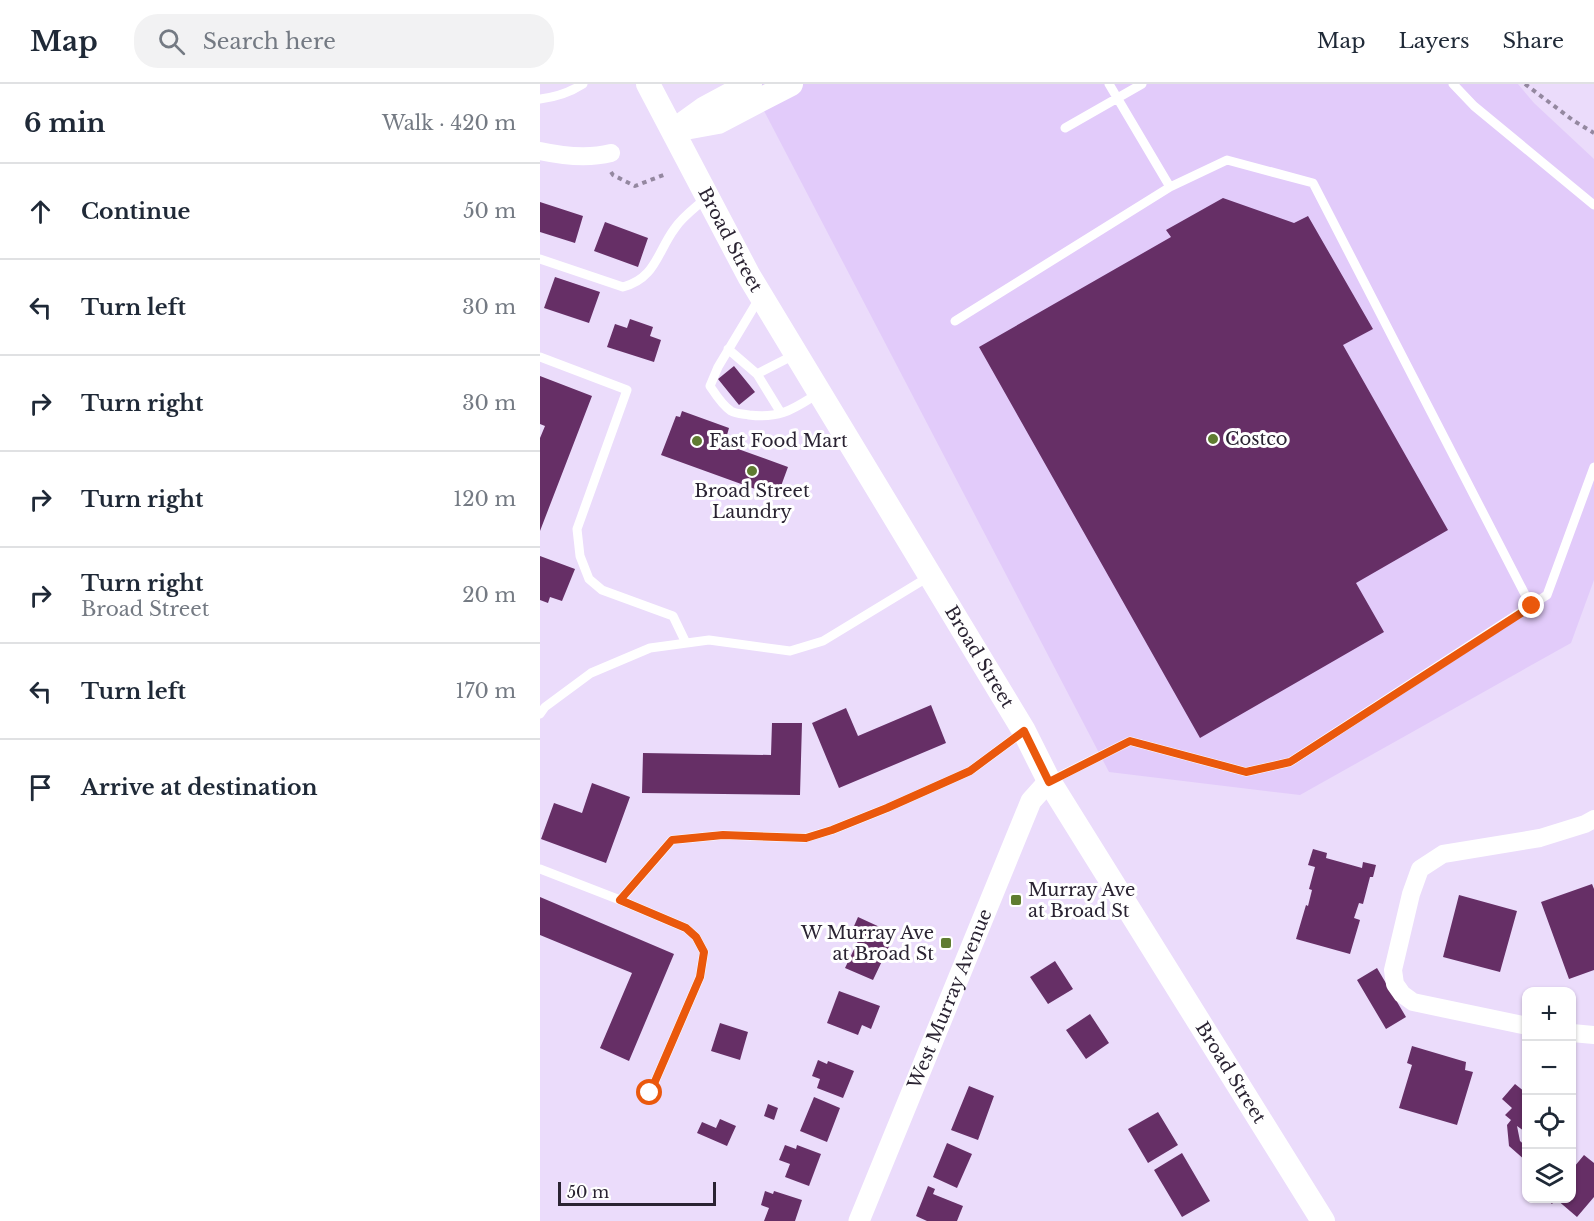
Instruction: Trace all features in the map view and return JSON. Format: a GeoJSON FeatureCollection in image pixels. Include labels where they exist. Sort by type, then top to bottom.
{"type":"FeatureCollection","features":[{"type":"Feature","properties":{"kind":"main road","name":"Broad Street"},"geometry":{"type":"LineString","coordinates":[[648,84],[761,295],[1024,731],[1049,782],[1323,1221]]}},
{"type":"Feature","properties":{"kind":"main road"},"geometry":{"type":"LineString","coordinates":[[674,130],[705,108],[750,84]]}},
{"type":"Feature","properties":{"kind":"main road"},"geometry":{"type":"LineString","coordinates":[[674,130],[718,122],[791,84]]}},
{"type":"Feature","properties":{"kind":"street"},"geometry":{"type":"LineString","coordinates":[[540,151],[557,154],[605,154]]}},
{"type":"Feature","properties":{"kind":"street","name":"West Murray Avenue"},"geometry":{"type":"LineString","coordinates":[[859,1221],[1032,801],[1049,782]]}},
{"type":"Feature","properties":{"kind":"street"},"geometry":{"type":"LineString","coordinates":[[1522,1025],[1413,1002],[1402,994],[1395,984],[1393,970],[1411,894],[1420,869],[1443,854],[1540,838],[1594,819]]}},
{"type":"Feature","properties":{"kind":"street"},"geometry":{"type":"LineString","coordinates":[[1576,1033],[1594,1035]]}},
{"type":"Feature","properties":{"kind":"lane"},"geometry":{"type":"LineString","coordinates":[[540,99],[558,97],[583,84]]}},
{"type":"Feature","properties":{"kind":"lane"},"geometry":{"type":"LineString","coordinates":[[1109,84],[1170,188]]}},
{"type":"Feature","properties":{"kind":"lane"},"geometry":{"type":"LineString","coordinates":[[1065,128],[1142,84]]}},
{"type":"Feature","properties":{"kind":"lane"},"geometry":{"type":"LineString","coordinates":[[1453,84],[1474,106],[1594,205]]}},
{"type":"Feature","properties":{"kind":"lane"},"geometry":{"type":"LineString","coordinates":[[955,321],[1170,188],[1227,160],[1313,183],[1532,606]]}},
{"type":"Feature","properties":{"kind":"lane"},"geometry":{"type":"LineString","coordinates":[[540,259],[624,287],[636,283],[647,275],[675,227],[707,196]]}},
{"type":"Feature","properties":{"kind":"lane"},"geometry":{"type":"LineString","coordinates":[[761,295],[728,349],[710,386],[733,413],[773,417],[793,409],[819,393]]}},
{"type":"Feature","properties":{"kind":"lane"},"geometry":{"type":"LineString","coordinates":[[728,349],[757,374],[781,413]]}},
{"type":"Feature","properties":{"kind":"lane"},"geometry":{"type":"LineString","coordinates":[[757,374],[796,354]]}},
{"type":"Feature","properties":{"kind":"lane"},"geometry":{"type":"LineString","coordinates":[[540,357],[627,390],[577,529],[580,556],[589,579],[602,590],[673,615],[686,643]]}},
{"type":"Feature","properties":{"kind":"lane"},"geometry":{"type":"LineString","coordinates":[[1049,782],[1130,741],[1246,772],[1290,762],[1547,595],[1594,467]]}},
{"type":"Feature","properties":{"kind":"lane"},"geometry":{"type":"LineString","coordinates":[[540,714],[545,707],[591,673],[650,648],[709,640],[790,651],[823,641],[930,576]]}},
{"type":"Feature","properties":{"kind":"lane"},"geometry":{"type":"LineString","coordinates":[[620,900],[672,840],[723,835],[806,838],[832,830],[970,771],[1024,731]]}},
{"type":"Feature","properties":{"kind":"lane"},"geometry":{"type":"LineString","coordinates":[[540,869],[686,928],[696,937],[704,952],[700,977],[650,1093]]}},
{"type":"Feature","properties":{"kind":"path"},"geometry":{"type":"LineString","coordinates":[[1524,84],[1574,121],[1594,132]]}},
{"type":"Feature","properties":{"kind":"path"},"geometry":{"type":"LineString","coordinates":[[605,154],[613,175],[635,186],[666,174]]}},
{"type":"Feature","properties":{"kind":"shaded area"},"geometry":{"type":"Polygon","coordinates":[[[750,84],[1518,84],[1534,103],[1594,159],[1594,580],[1571,643],[1300,795],[1109,772],[750,84]]]}},
{"type":"Feature","properties":{"kind":"building","name":"Costco"},"geometry":{"type":"Polygon","coordinates":[[[1223,198],[1294,223],[1308,216],[1373,329],[1343,345],[1448,530],[1356,583],[1384,632],[1200,738],[979,347],[1171,237],[1166,230],[1223,198]]]}},
{"type":"Feature","properties":{"kind":"building"},"geometry":{"type":"Polygon","coordinates":[[[540,202],[583,216],[575,243],[540,232],[540,202]]]}},
{"type":"Feature","properties":{"kind":"building"},"geometry":{"type":"Polygon","coordinates":[[[605,222],[648,238],[638,267],[594,251],[605,222]]]}},
{"type":"Feature","properties":{"kind":"building"},"geometry":{"type":"Polygon","coordinates":[[[555,277],[600,292],[589,323],[544,308],[555,277]]]}},
{"type":"Feature","properties":{"kind":"building"},"geometry":{"type":"Polygon","coordinates":[[[630,319],[653,327],[650,336],[661,340],[654,362],[607,347],[615,324],[627,328],[630,319]]]}},
{"type":"Feature","properties":{"kind":"building"},"geometry":{"type":"Polygon","coordinates":[[[734,366],[755,392],[739,405],[718,379],[734,366]]]}},
{"type":"Feature","properties":{"kind":"building"},"geometry":{"type":"Polygon","coordinates":[[[540,376],[592,396],[540,531],[540,438],[545,426],[540,424],[540,376]]]}},
{"type":"Feature","properties":{"kind":"building"},"geometry":{"type":"Polygon","coordinates":[[[682,411],[729,428],[727,435],[730,436],[727,445],[788,467],[777,497],[661,455],[676,416],[680,417],[682,411]]]}},
{"type":"Feature","properties":{"kind":"building"},"geometry":{"type":"Polygon","coordinates":[[[540,556],[575,569],[562,601],[550,597],[548,603],[540,600],[540,556]]]}},
{"type":"Feature","properties":{"kind":"building"},"geometry":{"type":"Polygon","coordinates":[[[931,705],[946,743],[839,788],[812,723],[846,708],[858,736],[931,705]]]}},
{"type":"Feature","properties":{"kind":"building"},"geometry":{"type":"Polygon","coordinates":[[[772,723],[802,723],[800,795],[642,793],[643,753],[771,755],[772,723]]]}},
{"type":"Feature","properties":{"kind":"building"},"geometry":{"type":"Polygon","coordinates":[[[592,783],[630,797],[606,863],[541,839],[554,803],[582,813],[592,783]]]}},
{"type":"Feature","properties":{"kind":"building"},"geometry":{"type":"Polygon","coordinates":[[[1313,849],[1327,853],[1326,858],[1362,868],[1363,862],[1376,865],[1373,877],[1370,877],[1363,904],[1359,903],[1354,918],[1360,920],[1350,954],[1296,939],[1312,890],[1309,889],[1315,867],[1308,865],[1313,849]]]}},
{"type":"Feature","properties":{"kind":"building"},"geometry":{"type":"Polygon","coordinates":[[[1592,884],[1594,889],[1594,970],[1569,979],[1541,902],[1592,884]]]}},
{"type":"Feature","properties":{"kind":"building"},"geometry":{"type":"Polygon","coordinates":[[[1459,895],[1517,911],[1500,972],[1443,957],[1459,895]]]}},
{"type":"Feature","properties":{"kind":"building"},"geometry":{"type":"Polygon","coordinates":[[[540,897],[674,954],[629,1061],[600,1048],[632,973],[540,935],[540,897]]]}},
{"type":"Feature","properties":{"kind":"building"},"geometry":{"type":"Polygon","coordinates":[[[858,917],[895,934],[873,980],[845,968],[860,937],[851,933],[858,917]]]}},
{"type":"Feature","properties":{"kind":"building"},"geometry":{"type":"Polygon","coordinates":[[[1055,961],[1073,989],[1048,1004],[1030,977],[1055,961]]]}},
{"type":"Feature","properties":{"kind":"building"},"geometry":{"type":"Polygon","coordinates":[[[1377,968],[1406,1017],[1386,1029],[1357,980],[1377,968]]]}},
{"type":"Feature","properties":{"kind":"building"},"geometry":{"type":"Polygon","coordinates":[[[839,991],[880,1006],[871,1029],[862,1025],[858,1035],[827,1023],[839,991]]]}},
{"type":"Feature","properties":{"kind":"building"},"geometry":{"type":"Polygon","coordinates":[[[1090,1014],[1109,1043],[1086,1059],[1066,1030],[1090,1014]]]}},
{"type":"Feature","properties":{"kind":"building"},"geometry":{"type":"Polygon","coordinates":[[[720,1023],[748,1032],[740,1060],[711,1051],[720,1023]]]}},
{"type":"Feature","properties":{"kind":"building"},"geometry":{"type":"Polygon","coordinates":[[[1412,1046],[1466,1062],[1465,1070],[1473,1072],[1457,1125],[1399,1108],[1412,1065],[1407,1063],[1412,1046]]]}},
{"type":"Feature","properties":{"kind":"building"},"geometry":{"type":"Polygon","coordinates":[[[818,1060],[827,1064],[828,1061],[854,1071],[843,1098],[817,1088],[820,1079],[812,1076],[818,1060]]]}},
{"type":"Feature","properties":{"kind":"building"},"geometry":{"type":"Polygon","coordinates":[[[1515,1084],[1522,1090],[1522,1130],[1517,1126],[1522,1143],[1522,1158],[1509,1146],[1507,1125],[1511,1120],[1505,1115],[1512,1108],[1502,1099],[1515,1084]]]}},
{"type":"Feature","properties":{"kind":"building"},"geometry":{"type":"Polygon","coordinates":[[[969,1086],[994,1096],[978,1140],[951,1130],[969,1086]]]}},
{"type":"Feature","properties":{"kind":"building"},"geometry":{"type":"Polygon","coordinates":[[[814,1097],[840,1108],[827,1142],[800,1131],[814,1097]]]}},
{"type":"Feature","properties":{"kind":"building"},"geometry":{"type":"Polygon","coordinates":[[[768,1104],[778,1108],[774,1120],[764,1116],[768,1104]]]}},
{"type":"Feature","properties":{"kind":"building"},"geometry":{"type":"Polygon","coordinates":[[[1158,1112],[1178,1145],[1148,1163],[1128,1129],[1158,1112]]]}},
{"type":"Feature","properties":{"kind":"building"},"geometry":{"type":"Polygon","coordinates":[[[720,1119],[736,1126],[727,1146],[697,1133],[702,1122],[716,1128],[720,1119]]]}},
{"type":"Feature","properties":{"kind":"building"},"geometry":{"type":"Polygon","coordinates":[[[947,1143],[972,1154],[957,1188],[933,1177],[947,1143]]]}},
{"type":"Feature","properties":{"kind":"building"},"geometry":{"type":"Polygon","coordinates":[[[785,1145],[796,1149],[797,1145],[821,1154],[809,1186],[785,1177],[790,1164],[779,1160],[785,1145]]]}},
{"type":"Feature","properties":{"kind":"building"},"geometry":{"type":"Polygon","coordinates":[[[1182,1153],[1210,1201],[1182,1217],[1154,1170],[1182,1153]]]}},
{"type":"Feature","properties":{"kind":"building"},"geometry":{"type":"Polygon","coordinates":[[[1584,1155],[1594,1163],[1594,1197],[1577,1217],[1561,1203],[1576,1203],[1576,1165],[1584,1155]]]}},
{"type":"Feature","properties":{"kind":"building"},"geometry":{"type":"Polygon","coordinates":[[[928,1186],[935,1189],[933,1194],[963,1206],[957,1221],[927,1221],[916,1216],[928,1186]]]}},
{"type":"Feature","properties":{"kind":"building"},"geometry":{"type":"Polygon","coordinates":[[[765,1191],[773,1194],[774,1191],[802,1200],[795,1221],[764,1221],[769,1208],[761,1205],[765,1191]]]}},
{"type":"Feature","properties":{"kind":"place","name":"Costco"},"geometry":{"type":"Point","coordinates":[1213,439]}},
{"type":"Feature","properties":{"kind":"place","name":"Fast Food Mart"},"geometry":{"type":"Point","coordinates":[697,441]}},
{"type":"Feature","properties":{"kind":"place","name":"Broad Street Laundry"},"geometry":{"type":"Point","coordinates":[752,471]}},
{"type":"Feature","properties":{"kind":"place","name":"Murray Ave at Broad St"},"geometry":{"type":"Point","coordinates":[1016,900]}},
{"type":"Feature","properties":{"kind":"place","name":"W Murray Ave at Broad St"},"geometry":{"type":"Point","coordinates":[946,943]}},
{"type":"Feature","properties":{"kind":"route"},"geometry":{"type":"LineString","coordinates":[[650,1093],[700,977],[704,952],[696,937],[686,928],[620,900],[672,840],[723,835],[806,838],[832,830],[970,771],[1024,731],[1049,782],[1130,741],[1246,772],[1290,762],[1532,606]]}}]}
